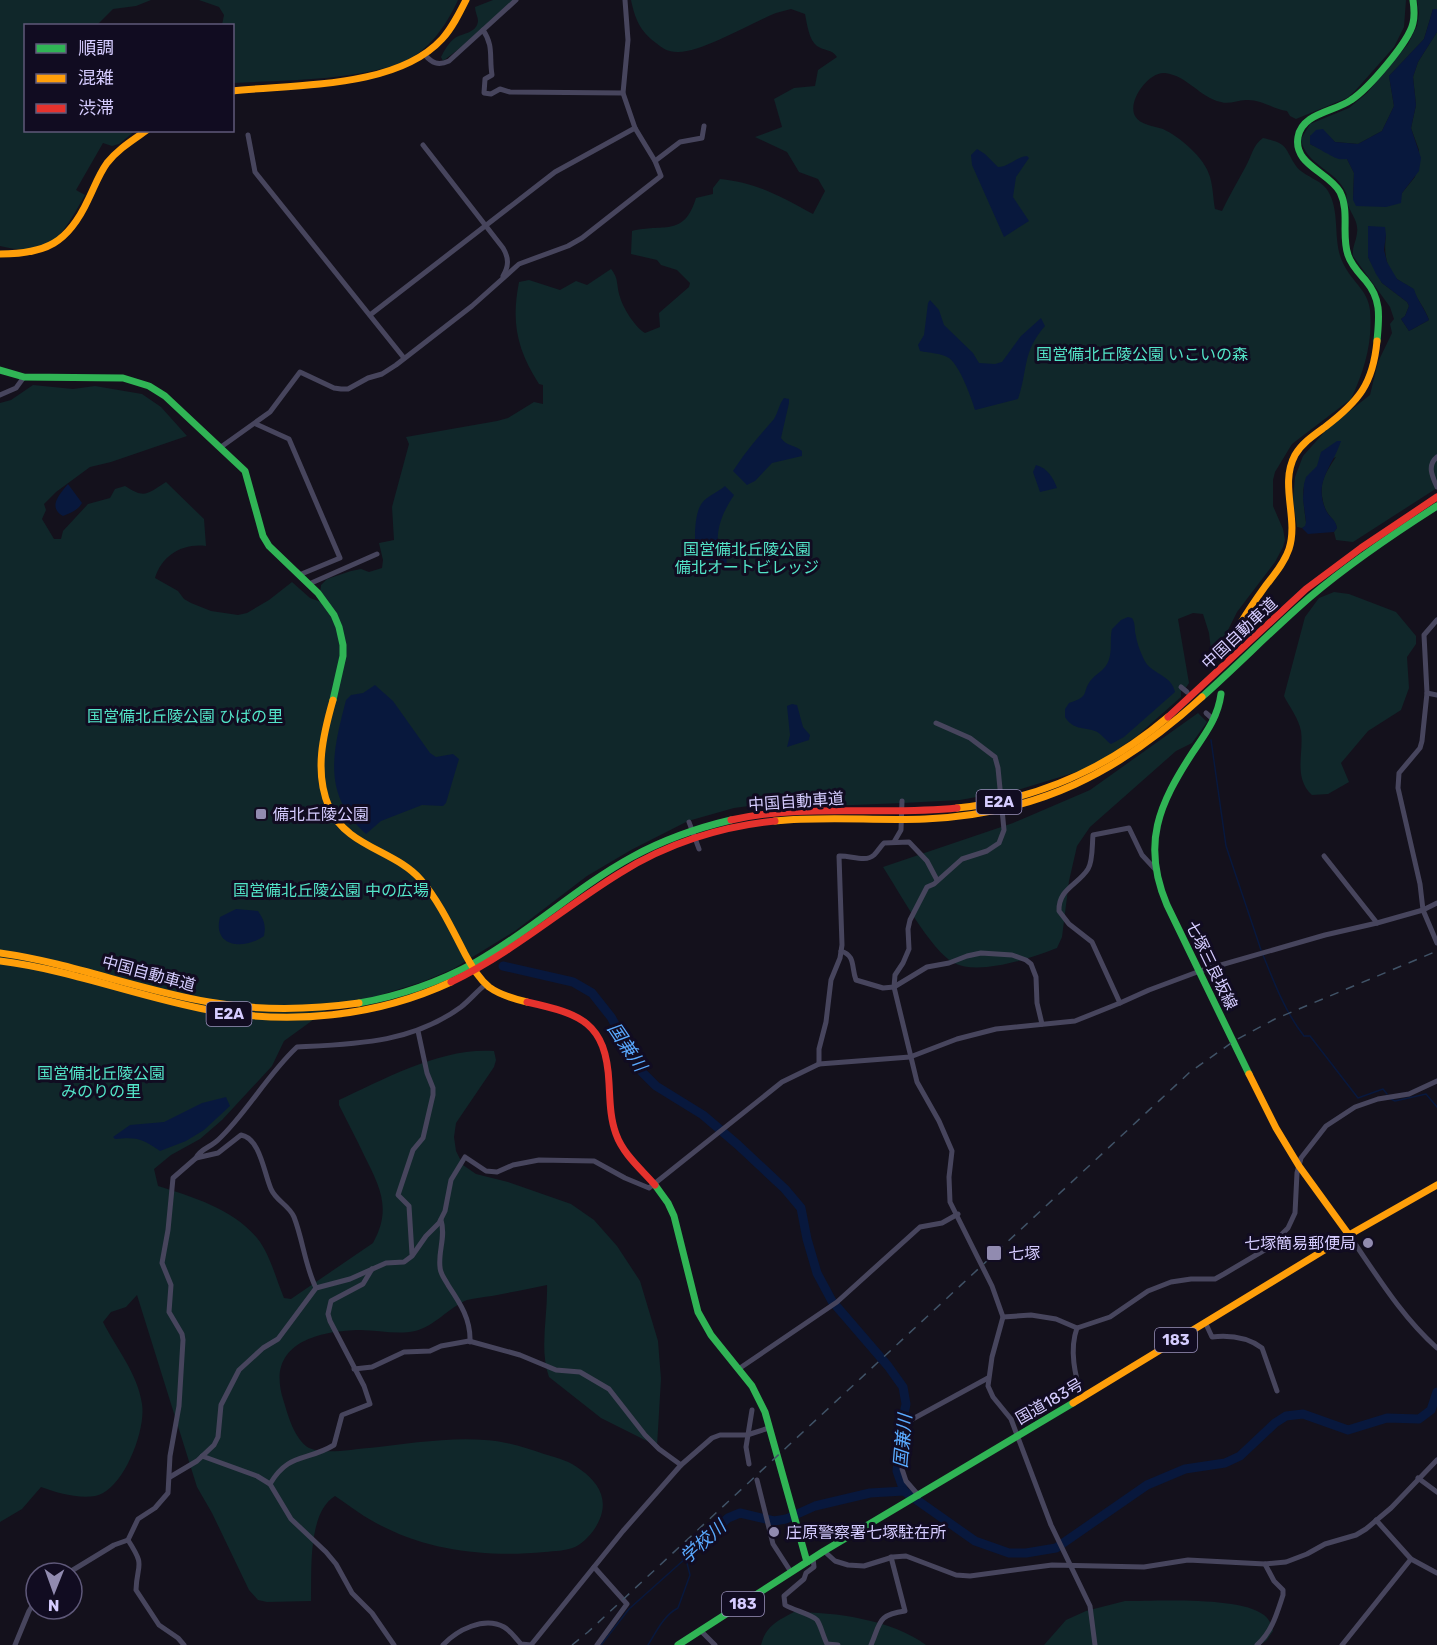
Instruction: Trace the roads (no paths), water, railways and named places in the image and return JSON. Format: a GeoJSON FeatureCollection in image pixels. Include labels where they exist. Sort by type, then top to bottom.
{"type":"FeatureCollection","features":[{"type":"Feature","properties":{"kind":"main road"},"geometry":{"type":"LineString","coordinates":[[234,91],[379,75],[395,71],[425,55],[444,36],[466,0]]}},
{"type":"Feature","properties":{"kind":"main road"},"geometry":{"type":"LineString","coordinates":[[1224,654],[1231,636],[1290,548],[1293,527],[1288,475],[1295,454],[1304,443],[1352,406],[1364,392],[1374,370],[1376,357],[1378,299],[1348,256],[1344,204],[1341,195],[1331,180],[1305,162],[1300,155],[1297,137],[1303,124],[1354,99],[1401,46],[1415,18],[1413,0]]}},
{"type":"Feature","properties":{"kind":"main road"},"geometry":{"type":"LineString","coordinates":[[0,254],[43,251],[57,244],[83,210],[107,163],[144,132]]}},
{"type":"Feature","properties":{"kind":"main road"},"geometry":{"type":"LineString","coordinates":[[0,370],[24,377],[114,377],[138,382],[165,396],[244,471],[254,498],[256,521],[264,538],[309,584],[332,613],[342,640],[341,667],[322,741],[321,778],[330,809],[337,821],[354,838],[403,864],[421,879],[485,985],[500,994],[563,1011],[591,1026],[600,1039],[607,1062],[609,1106],[614,1130],[623,1149],[656,1185],[669,1205],[678,1229],[698,1310],[706,1328],[740,1368],[758,1396],[792,1511],[810,1560]]}},
{"type":"Feature","properties":{"kind":"main road","name":"中国自動車道"},"geometry":{"type":"LineString","coordinates":[[498,952],[620,864],[664,842],[710,825],[738,818],[802,810],[926,811],[967,807],[1023,796],[1085,773],[1152,731],[1330,570],[1390,526],[1437,497]]}},
{"type":"Feature","properties":{"kind":"main road","name":"中国自動車道"},"geometry":{"type":"LineString","coordinates":[[0,961],[64,973],[197,1008],[240,1016],[281,1019],[324,1017],[376,1009],[413,998],[456,977],[498,952],[623,871],[667,850],[714,833],[749,824],[802,818],[926,819],[967,815],[1024,804],[1089,780],[1157,737],[1297,608],[1377,545],[1437,506]]}},
{"type":"Feature","properties":{"kind":"main road","name":"七塚三良坂線"},"geometry":{"type":"LineString","coordinates":[[1221,694],[1214,720],[1171,785],[1162,804],[1154,836],[1155,869],[1164,896],[1276,1128],[1299,1166],[1348,1234]]}},
{"type":"Feature","properties":{"kind":"main road","name":"中国自動車道"},"geometry":{"type":"LineString","coordinates":[[0,953],[48,961],[199,1000],[282,1011],[324,1009],[374,1001],[456,977]]}},
{"type":"Feature","properties":{"kind":"main road","name":"国道183号"},"geometry":{"type":"LineString","coordinates":[[678,1645],[824,1551],[1082,1398],[1348,1234],[1437,1185]]}},
{"type":"Feature","properties":{"kind":"street"},"geometry":{"type":"LineString","coordinates":[[425,55],[434,63],[441,64],[449,61],[516,0]]}},
{"type":"Feature","properties":{"kind":"street"},"geometry":{"type":"LineString","coordinates":[[220,447],[256,424],[270,412],[300,372],[334,388],[348,389],[387,371],[472,306],[519,264],[568,246],[592,231],[661,177],[655,161],[635,128],[623,93],[628,40],[625,0]]}},
{"type":"Feature","properties":{"kind":"street"},"geometry":{"type":"LineString","coordinates":[[483,30],[491,45],[492,75],[484,81],[483,92],[486,94],[491,94],[500,88],[510,92],[623,93]]}},
{"type":"Feature","properties":{"kind":"street"},"geometry":{"type":"LineString","coordinates":[[655,161],[680,142],[702,138],[704,126]]}},
{"type":"Feature","properties":{"kind":"street"},"geometry":{"type":"LineString","coordinates":[[370,315],[555,172],[635,128]]}},
{"type":"Feature","properties":{"kind":"street"},"geometry":{"type":"LineString","coordinates":[[248,135],[255,172],[404,358]]}},
{"type":"Feature","properties":{"kind":"street"},"geometry":{"type":"LineString","coordinates":[[423,145],[507,255],[508,267],[502,279]]}},
{"type":"Feature","properties":{"kind":"street"},"geometry":{"type":"LineString","coordinates":[[0,395],[16,388],[24,377]]}},
{"type":"Feature","properties":{"kind":"street"},"geometry":{"type":"LineString","coordinates":[[256,424],[289,439],[340,558],[299,575]]}},
{"type":"Feature","properties":{"kind":"street"},"geometry":{"type":"LineString","coordinates":[[1437,457],[1431,466],[1432,476],[1437,486]]}},
{"type":"Feature","properties":{"kind":"street"},"geometry":{"type":"LineString","coordinates":[[309,584],[377,554]]}},
{"type":"Feature","properties":{"kind":"street"},"geometry":{"type":"LineString","coordinates":[[1437,620],[1424,635],[1427,693],[1422,741],[1420,747],[1399,773],[1398,788],[1420,884],[1423,909],[1437,943]]}},
{"type":"Feature","properties":{"kind":"street"},"geometry":{"type":"LineString","coordinates":[[1181,687],[1187,692]]}},
{"type":"Feature","properties":{"kind":"street"},"geometry":{"type":"LineString","coordinates":[[1427,693],[1437,695]]}},
{"type":"Feature","properties":{"kind":"street"},"geometry":{"type":"LineString","coordinates":[[1206,712],[1214,720]]}},
{"type":"Feature","properties":{"kind":"street"},"geometry":{"type":"LineString","coordinates":[[936,723],[970,738],[995,757],[1004,830],[999,843],[987,851],[962,859],[927,887],[910,920],[909,949],[895,975],[894,987],[917,1082],[952,1151],[950,1202],[992,1286],[1003,1317],[999,1326],[988,1386],[993,1397],[1011,1419],[1051,1525],[1089,1606],[1095,1645]]}},
{"type":"Feature","properties":{"kind":"street"},"geometry":{"type":"LineString","coordinates":[[894,842],[901,830],[902,801]]}},
{"type":"Feature","properties":{"kind":"street"},"geometry":{"type":"LineString","coordinates":[[689,822],[699,849]]}},
{"type":"Feature","properties":{"kind":"street"},"geometry":{"type":"LineString","coordinates":[[1120,1003],[1092,942],[1069,924],[1059,911],[1060,902],[1066,890],[1088,868],[1094,835],[1129,828],[1142,855],[1155,869]]}},
{"type":"Feature","properties":{"kind":"street"},"geometry":{"type":"LineString","coordinates":[[819,1064],[819,1049],[826,1022],[831,980],[841,951],[842,910],[839,856],[849,855],[858,860],[869,858],[882,845],[909,842],[927,861],[938,879]]}},
{"type":"Feature","properties":{"kind":"street"},"geometry":{"type":"LineString","coordinates":[[1324,856],[1377,923]]}},
{"type":"Feature","properties":{"kind":"street"},"geometry":{"type":"LineString","coordinates":[[170,1477],[202,1456],[214,1445],[218,1437],[218,1412],[239,1370],[263,1348],[278,1339],[316,1288],[350,1279],[386,1263],[400,1263],[412,1256],[441,1218],[451,1180],[465,1157],[486,1171],[497,1172],[513,1165],[540,1160],[594,1161],[625,1178],[650,1188],[775,1088],[790,1077],[819,1064],[910,1057],[957,1039],[996,1029],[1075,1021],[1200,971],[1325,935],[1377,923],[1437,903]]}},
{"type":"Feature","properties":{"kind":"street"},"geometry":{"type":"LineString","coordinates":[[841,951],[853,958],[856,980],[884,988],[894,987],[927,967],[981,953],[1012,955],[1026,960],[1036,977],[1036,1003],[1042,1024]]}},
{"type":"Feature","properties":{"kind":"street"},"geometry":{"type":"LineString","coordinates":[[84,1563],[114,1545],[128,1540],[138,1519],[155,1508],[166,1497],[170,1477],[170,1456],[179,1406],[184,1349],[182,1334],[169,1312],[171,1285],[164,1269],[162,1256],[168,1230],[173,1178],[198,1154],[217,1141],[273,1071],[297,1047],[374,1042],[418,1031],[462,1006],[485,985]]}},
{"type":"Feature","properties":{"kind":"street"},"geometry":{"type":"LineString","coordinates":[[412,1256],[410,1206],[398,1195],[413,1150],[426,1131],[433,1088],[427,1073],[418,1031]]}},
{"type":"Feature","properties":{"kind":"street"},"geometry":{"type":"LineString","coordinates":[[1003,1317],[1031,1315],[1056,1319],[1077,1328],[1110,1317],[1148,1291],[1171,1282],[1215,1279],[1268,1248],[1278,1240],[1292,1222],[1301,1158],[1326,1126],[1343,1113],[1378,1099],[1409,1094],[1437,1081]]}},
{"type":"Feature","properties":{"kind":"street"},"geometry":{"type":"LineString","coordinates":[[196,1158],[218,1154],[241,1135],[252,1141],[273,1194],[293,1215],[316,1288]]}},
{"type":"Feature","properties":{"kind":"street"},"geometry":{"type":"LineString","coordinates":[[740,1368],[837,1302],[920,1227],[942,1223],[958,1214]]}},
{"type":"Feature","properties":{"kind":"street"},"geometry":{"type":"LineString","coordinates":[[441,1218],[443,1246],[440,1268],[442,1275],[464,1309],[471,1329],[470,1342]]}},
{"type":"Feature","properties":{"kind":"street"},"geometry":{"type":"LineString","coordinates":[[1348,1234],[1393,1300],[1420,1334],[1437,1348]]}},
{"type":"Feature","properties":{"kind":"street"},"geometry":{"type":"LineString","coordinates":[[270,1484],[278,1470],[289,1462],[334,1445],[342,1415],[370,1404],[364,1386],[330,1321],[329,1307],[332,1301],[363,1284],[372,1269]]}},
{"type":"Feature","properties":{"kind":"street"},"geometry":{"type":"LineString","coordinates":[[1205,1322],[1212,1337],[1229,1335],[1247,1340],[1262,1348],[1277,1391]]}},
{"type":"Feature","properties":{"kind":"street"},"geometry":{"type":"LineString","coordinates":[[1077,1328],[1073,1356],[1082,1398]]}},
{"type":"Feature","properties":{"kind":"street"},"geometry":{"type":"LineString","coordinates":[[354,1369],[372,1367],[404,1352],[423,1352],[441,1346],[470,1342],[520,1355],[556,1370],[580,1372],[589,1375],[609,1389],[645,1435],[681,1465]]}},
{"type":"Feature","properties":{"kind":"street"},"geometry":{"type":"LineString","coordinates":[[918,1497],[906,1481],[902,1469],[909,1421],[988,1378]]}},
{"type":"Feature","properties":{"kind":"street"},"geometry":{"type":"LineString","coordinates":[[749,1464],[747,1435],[752,1410]]}},
{"type":"Feature","properties":{"kind":"street"},"geometry":{"type":"LineString","coordinates":[[443,1645],[475,1624],[485,1623],[501,1625],[510,1631],[521,1644],[531,1645],[623,1531],[681,1465],[712,1438],[720,1435],[747,1435],[769,1428]]}},
{"type":"Feature","properties":{"kind":"street"},"geometry":{"type":"LineString","coordinates":[[202,1456],[257,1476],[270,1484],[291,1519],[336,1564],[352,1593],[372,1613],[394,1645]]}},
{"type":"Feature","properties":{"kind":"street"},"geometry":{"type":"LineString","coordinates":[[824,1551],[835,1561],[864,1566],[891,1557],[906,1556],[956,1575],[970,1576],[1038,1566],[1144,1567],[1188,1560],[1265,1564],[1286,1562],[1325,1544],[1356,1535],[1376,1520],[1437,1460]]}},
{"type":"Feature","properties":{"kind":"street"},"geometry":{"type":"LineString","coordinates":[[1418,1479],[1437,1492]]}},
{"type":"Feature","properties":{"kind":"street"},"geometry":{"type":"LineString","coordinates":[[757,1480],[773,1544],[791,1572]]}},
{"type":"Feature","properties":{"kind":"street"},"geometry":{"type":"LineString","coordinates":[[1376,1520],[1411,1559],[1437,1573]]}},
{"type":"Feature","properties":{"kind":"street"},"geometry":{"type":"LineString","coordinates":[[128,1540],[140,1565],[136,1590],[159,1625],[184,1645]]}},
{"type":"Feature","properties":{"kind":"street"},"geometry":{"type":"LineString","coordinates":[[871,1645],[883,1619],[888,1614],[905,1611],[891,1557]]}},
{"type":"Feature","properties":{"kind":"street"},"geometry":{"type":"LineString","coordinates":[[1342,1645],[1411,1559]]}},
{"type":"Feature","properties":{"kind":"street"},"geometry":{"type":"LineString","coordinates":[[810,1560],[814,1567],[784,1596],[785,1605],[817,1619],[827,1644],[838,1645]]}},
{"type":"Feature","properties":{"kind":"street"},"geometry":{"type":"LineString","coordinates":[[1257,1645],[1264,1639],[1271,1627],[1283,1595],[1283,1590],[1274,1581],[1265,1564]]}},
{"type":"Feature","properties":{"kind":"street"},"geometry":{"type":"LineString","coordinates":[[594,1567],[627,1604],[597,1645]]}},
{"type":"Feature","properties":{"kind":"street"},"geometry":{"type":"LineString","coordinates":[[15,1645],[25,1621]]}},
{"type":"Feature","properties":{"kind":"street"},"geometry":{"type":"LineString","coordinates":[[701,1631],[715,1645]]}},
{"type":"Feature","properties":{"kind":"water"},"geometry":{"type":"Polygon","coordinates":[[[1433,9],[1437,9],[1437,32],[1418,62],[1413,77],[1416,105],[1411,128],[1421,158],[1419,171],[1402,193],[1401,203],[1386,207],[1356,206],[1353,200],[1354,173],[1347,159],[1337,159],[1310,144],[1310,136],[1316,130],[1323,129],[1335,142],[1358,144],[1382,131],[1394,106],[1389,76],[1424,39],[1433,9]]]}},
{"type":"Feature","properties":{"kind":"water"},"geometry":{"type":"Polygon","coordinates":[[[977,149],[998,167],[1023,157],[1029,158],[1016,177],[1013,197],[1029,221],[1004,237],[972,165],[971,155],[977,149]]]}},
{"type":"Feature","properties":{"kind":"water"},"geometry":{"type":"Polygon","coordinates":[[[1368,226],[1385,227],[1384,250],[1387,262],[1397,279],[1414,289],[1429,320],[1409,331],[1401,319],[1405,316],[1409,306],[1407,302],[1382,283],[1368,257],[1368,226]]]}},
{"type":"Feature","properties":{"kind":"water"},"geometry":{"type":"Polygon","coordinates":[[[930,300],[939,310],[944,325],[973,353],[979,363],[1002,362],[1021,336],[1041,318],[1045,326],[1032,344],[1018,399],[975,410],[965,382],[953,362],[942,355],[920,351],[918,345],[924,335],[930,300]]]}},
{"type":"Feature","properties":{"kind":"water"},"geometry":{"type":"Polygon","coordinates":[[[784,398],[789,399],[789,403],[781,438],[785,443],[802,451],[802,456],[772,463],[755,481],[747,485],[733,471],[774,419],[784,398]]]}},
{"type":"Feature","properties":{"kind":"water"},"geometry":{"type":"Polygon","coordinates":[[[1337,441],[1341,441],[1323,482],[1322,498],[1337,528],[1334,532],[1308,534],[1302,528],[1306,522],[1303,499],[1306,477],[1317,466],[1321,452],[1337,441]]]}},
{"type":"Feature","properties":{"kind":"water"},"geometry":{"type":"Polygon","coordinates":[[[1036,465],[1049,474],[1057,488],[1040,492],[1033,472],[1036,465]]]}},
{"type":"Feature","properties":{"kind":"water"},"geometry":{"type":"Polygon","coordinates":[[[68,484],[82,503],[74,511],[63,516],[55,505],[68,484]]]}},
{"type":"Feature","properties":{"kind":"water"},"geometry":{"type":"Polygon","coordinates":[[[725,486],[734,495],[724,514],[718,533],[718,548],[726,552],[727,568],[700,571],[695,537],[699,509],[704,501],[725,486]]]}},
{"type":"Feature","properties":{"kind":"water"},"geometry":{"type":"Polygon","coordinates":[[[1128,617],[1133,620],[1137,643],[1146,663],[1170,682],[1175,692],[1124,737],[1111,744],[1097,732],[1071,724],[1065,717],[1065,709],[1069,703],[1083,696],[1091,680],[1108,663],[1112,629],[1128,617]]]}},
{"type":"Feature","properties":{"kind":"water"},"geometry":{"type":"Polygon","coordinates":[[[375,685],[393,701],[430,753],[436,757],[453,754],[459,759],[446,803],[443,806],[422,805],[381,821],[366,834],[352,819],[342,803],[336,787],[335,754],[346,700],[351,695],[363,693],[375,685]]]}},
{"type":"Feature","properties":{"kind":"water"},"geometry":{"type":"Polygon","coordinates":[[[797,705],[803,727],[810,735],[809,740],[787,747],[790,735],[787,706],[797,705]]]}},
{"type":"Feature","properties":{"kind":"water"},"geometry":{"type":"Polygon","coordinates":[[[236,909],[258,911],[264,923],[264,936],[240,944],[225,940],[219,927],[220,917],[236,909]]]}},
{"type":"Feature","properties":{"kind":"water"},"geometry":{"type":"Polygon","coordinates":[[[226,1097],[230,1106],[204,1130],[186,1141],[160,1151],[139,1139],[115,1139],[113,1137],[130,1125],[164,1122],[202,1103],[226,1097]]]}},
{"type":"Feature","properties":{"kind":"waterway"},"geometry":{"type":"LineString","coordinates":[[1211,740],[1226,846],[1261,950]]}},
{"type":"Feature","properties":{"kind":"waterway"},"geometry":{"type":"LineString","coordinates":[[1263,955],[1280,997],[1297,1027],[1304,1036],[1310,1036],[1358,1098],[1383,1089],[1387,1094]]}},
{"type":"Feature","properties":{"kind":"waterway","name":"国兼川"},"geometry":{"type":"LineString","coordinates":[[503,966],[573,982],[592,993],[611,1017],[642,1072],[656,1086],[703,1115],[785,1189],[801,1208],[817,1273],[832,1301],[888,1366],[903,1387],[906,1404],[897,1471],[904,1491],[975,1541],[1009,1553],[1056,1548],[1147,1485],[1185,1469],[1225,1463],[1240,1456],[1275,1423],[1286,1416],[1303,1414],[1348,1430],[1387,1418],[1419,1419],[1431,1410],[1437,1392]]}},
{"type":"Feature","properties":{"kind":"waterway"},"geometry":{"type":"LineString","coordinates":[[1389,1098],[1395,1101],[1426,1094],[1437,1107]]}},
{"type":"Feature","properties":{"kind":"waterway","name":"学校川"},"geometry":{"type":"LineString","coordinates":[[686,1558],[728,1518],[740,1513],[774,1521],[786,1519],[815,1506],[870,1493],[904,1491]]}},
{"type":"Feature","properties":{"kind":"waterway","name":"学校川"},"geometry":{"type":"LineString","coordinates":[[601,1645],[629,1609],[686,1558]]}},
{"type":"Feature","properties":{"kind":"waterway"},"geometry":{"type":"LineString","coordinates":[[648,1645],[664,1619],[678,1608],[690,1575],[686,1559]]}},
{"type":"Feature","properties":{"kind":"railway"},"geometry":{"type":"LineString","coordinates":[[572,1645],[1190,1072],[1234,1041],[1275,1019],[1437,951]]}},
{"type":"Feature","properties":{"kind":"place","name":"備北丘陵公園"},"geometry":{"type":"Point","coordinates":[261,814]}},
{"type":"Feature","properties":{"kind":"place","name":"七塚簡易郵便局"},"geometry":{"type":"Point","coordinates":[1368,1243]}},
{"type":"Feature","properties":{"kind":"place","name":"七塚"},"geometry":{"type":"Point","coordinates":[994,1253]}},
{"type":"Feature","properties":{"kind":"place","name":"庄原警察署七塚駐在所"},"geometry":{"type":"Point","coordinates":[774,1532]}},
{"type":"Feature","properties":{"kind":"park label","name":"国営備北丘陵公園 いこいの森"},"geometry":{"type":"Point","coordinates":[1142,354]}},
{"type":"Feature","properties":{"kind":"park label","name":"国営備北丘陵公園 備北オートビレッジ"},"geometry":{"type":"Point","coordinates":[747,558]}},
{"type":"Feature","properties":{"kind":"park label","name":"国営備北丘陵公園 ひばの里"},"geometry":{"type":"Point","coordinates":[185,716]}},
{"type":"Feature","properties":{"kind":"park label","name":"国営備北丘陵公園 中の広場"},"geometry":{"type":"Point","coordinates":[331,890]}},
{"type":"Feature","properties":{"kind":"park label","name":"国営備北丘陵公園 みのりの里"},"geometry":{"type":"Point","coordinates":[101,1082]}}]}
